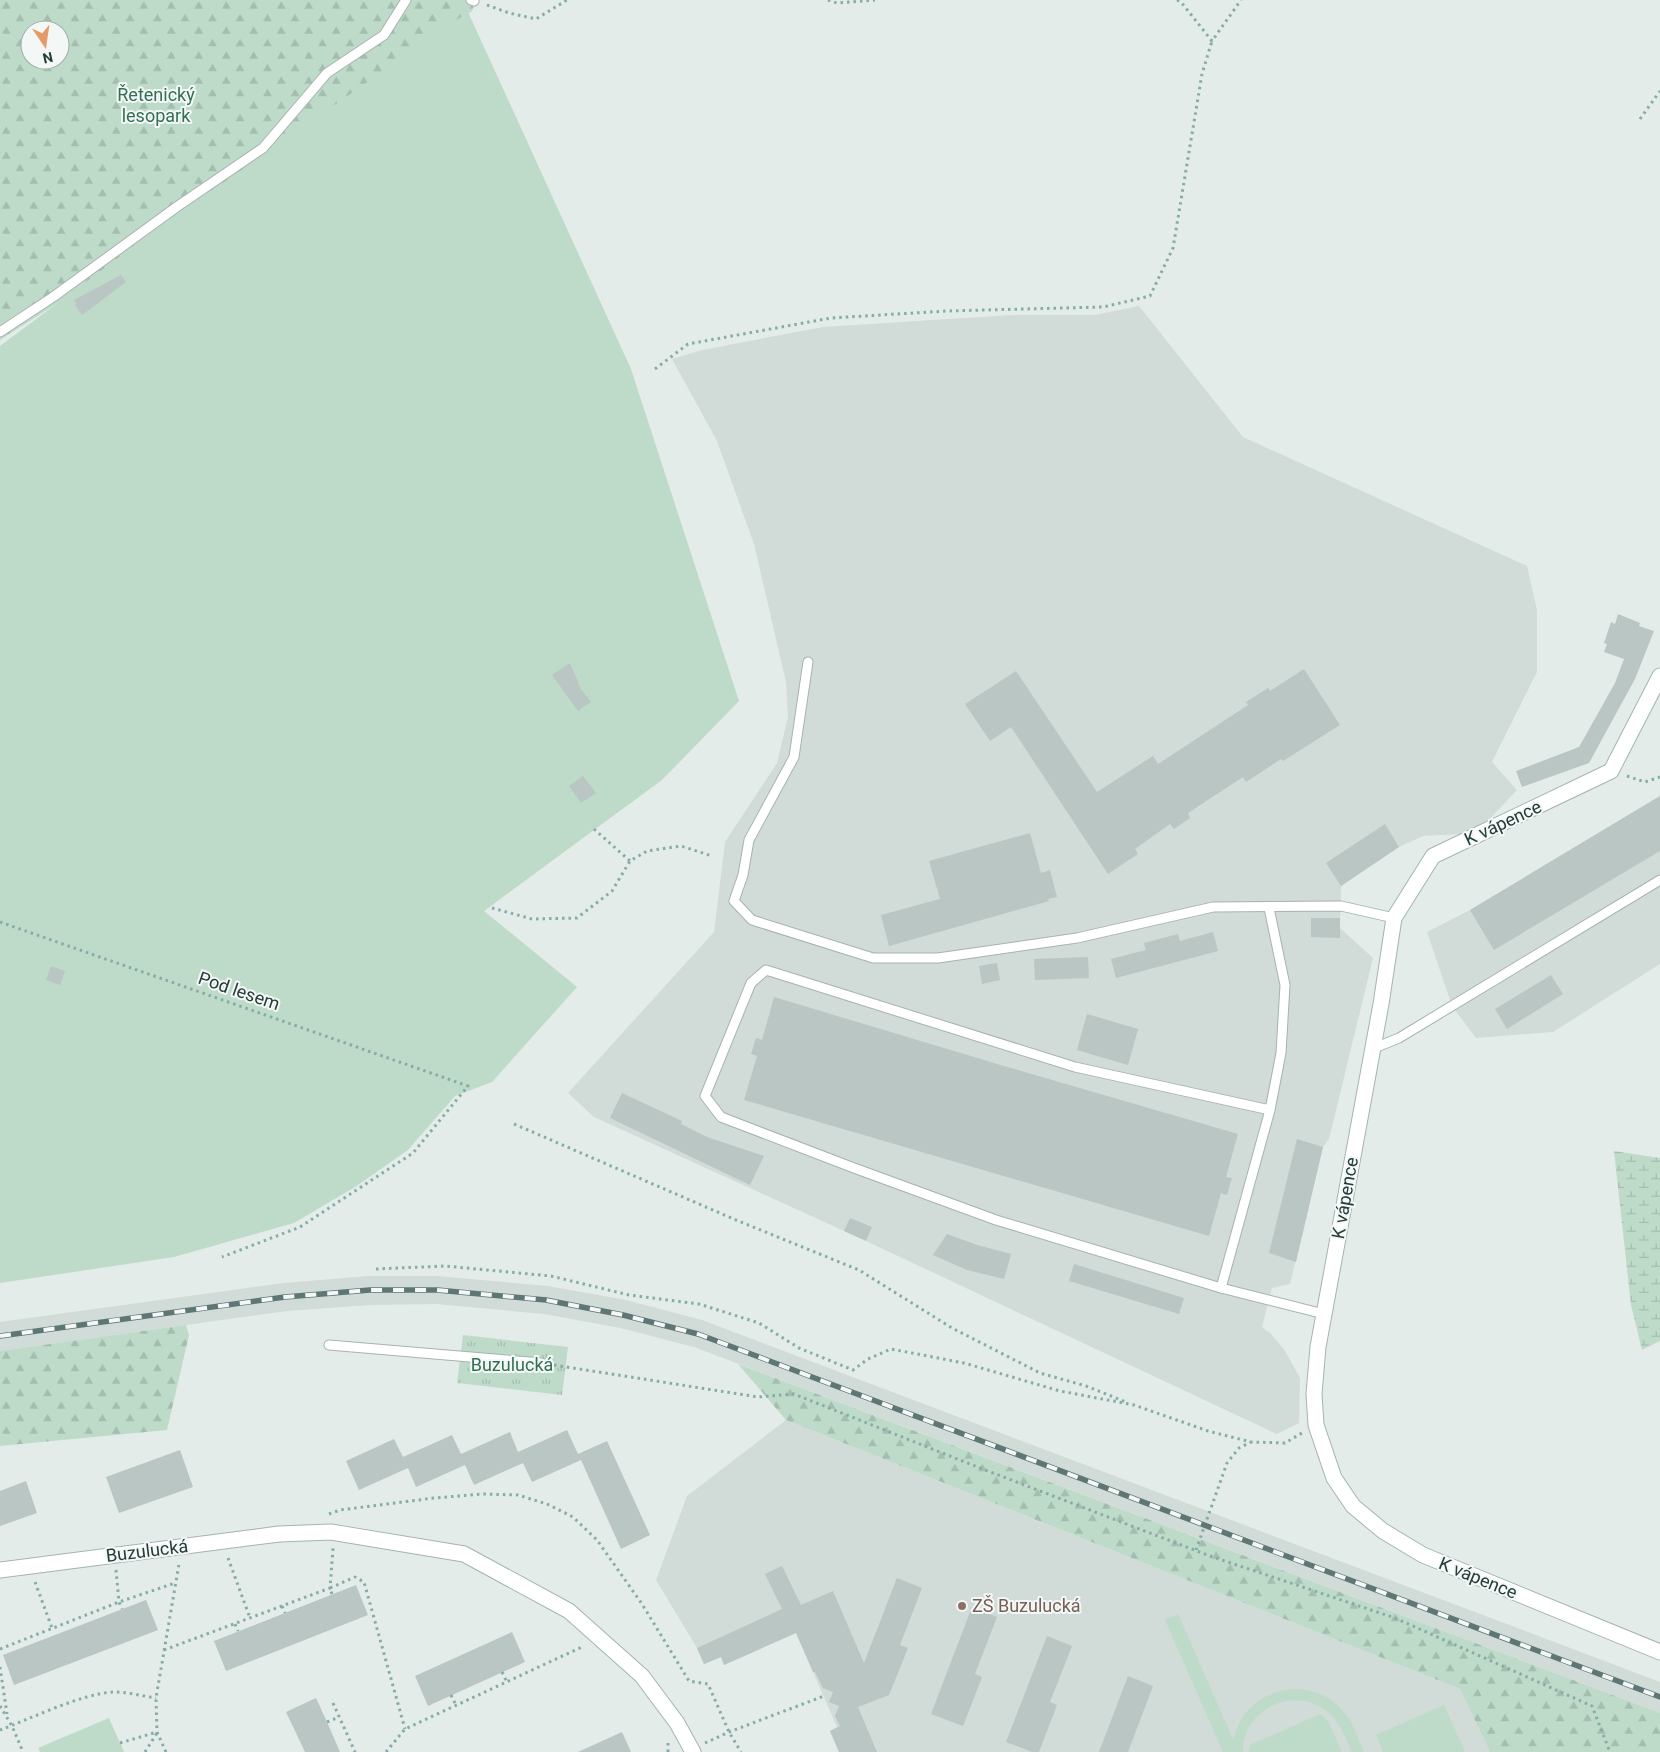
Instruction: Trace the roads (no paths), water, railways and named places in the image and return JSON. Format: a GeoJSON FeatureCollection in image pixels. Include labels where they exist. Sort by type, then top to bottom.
{"type":"FeatureCollection","features":[{"type":"Feature","properties":{"kind":"street","name":"K vápence"},"geometry":{"type":"LineString","coordinates":[[1660,676],[1611,771],[1433,856],[1394,918],[1318,1347],[1314,1394],[1316,1425],[1334,1478],[1353,1506],[1383,1531],[1423,1555],[1660,1652]]}},
{"type":"Feature","properties":{"kind":"street","name":"Buzulucká"},"geometry":{"type":"LineString","coordinates":[[0,1570],[279,1534],[331,1532],[464,1554],[569,1611],[642,1676],[677,1723],[692,1751]]}},
{"type":"Feature","properties":{"kind":"lane"},"geometry":{"type":"LineString","coordinates":[[0,332],[53,298],[178,206],[262,148],[327,73],[384,35],[406,0]]}},
{"type":"Feature","properties":{"kind":"lane"},"geometry":{"type":"LineString","coordinates":[[808,662],[794,757],[749,840],[743,875],[734,901],[752,920],[874,958],[938,958],[1078,938],[1213,908],[1342,906],[1394,918]]}},
{"type":"Feature","properties":{"kind":"lane"},"geometry":{"type":"LineString","coordinates":[[1372,1049],[1399,1038],[1660,880]]}},
{"type":"Feature","properties":{"kind":"lane"},"geometry":{"type":"LineString","coordinates":[[1221,1288],[1270,1110],[1281,1054],[1285,985],[1268,908]]}},
{"type":"Feature","properties":{"kind":"lane"},"geometry":{"type":"LineString","coordinates":[[1270,1110],[1075,1067],[766,970],[751,983],[705,1096],[721,1116],[854,1168],[996,1220],[1221,1288],[1324,1314]]}},
{"type":"Feature","properties":{"kind":"lane"},"geometry":{"type":"LineString","coordinates":[[329,1345],[541,1363]]}},
{"type":"Feature","properties":{"kind":"railway"},"geometry":{"type":"LineString","coordinates":[[0,1336],[285,1297],[370,1290],[437,1290],[546,1300],[623,1315],[698,1334],[1660,1697]]}},
{"type":"Feature","properties":{"kind":"place","name":"ZŠ Buzulucká"},"geometry":{"type":"Point","coordinates":[962,1606]}},
{"type":"Feature","properties":{"kind":"park label","name":"Řetenický lesopark"},"geometry":{"type":"Point","coordinates":[156,105]}}]}
